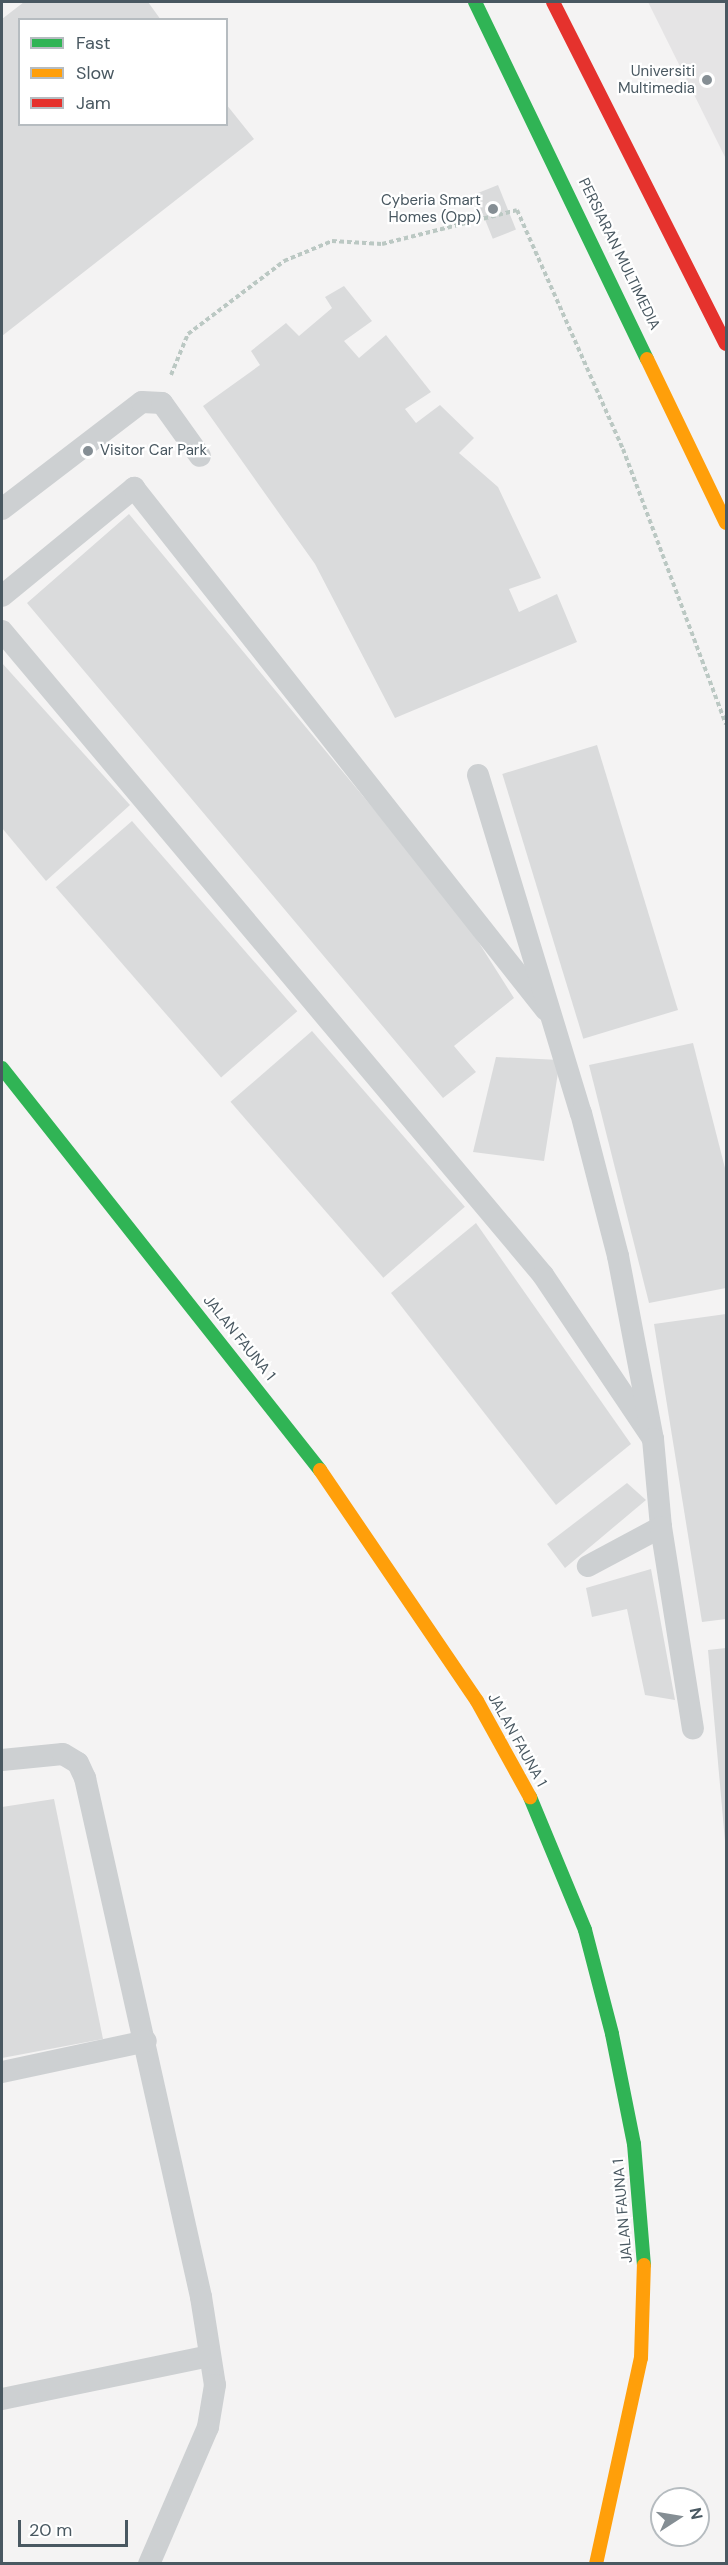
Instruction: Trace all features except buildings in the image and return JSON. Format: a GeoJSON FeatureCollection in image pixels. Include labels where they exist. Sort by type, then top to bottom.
{"type":"FeatureCollection","features":[{"type":"Feature","properties":{"kind":"street","name":"PERSIARAN MULTIMEDIA"},"geometry":{"type":"LineString","coordinates":[[475,2],[726,523]]}},
{"type":"Feature","properties":{"kind":"street"},"geometry":{"type":"LineString","coordinates":[[553,2],[726,344]]}},
{"type":"Feature","properties":{"kind":"street","name":"JALAN FAUNA 1"},"geometry":{"type":"LineString","coordinates":[[2,1068],[304,1447],[477,1701],[541,1817],[585,1930],[612,2034],[634,2144],[644,2258],[641,2358],[596,2564]]}},
{"type":"Feature","properties":{"kind":"lane"},"geometry":{"type":"LineString","coordinates":[[2,509],[142,402],[162,403],[200,456]]}},
{"type":"Feature","properties":{"kind":"lane"},"geometry":{"type":"LineString","coordinates":[[2,596],[134,488],[554,1021]]}},
{"type":"Feature","properties":{"kind":"lane"},"geometry":{"type":"LineString","coordinates":[[2,631],[543,1275],[653,1439]]}},
{"type":"Feature","properties":{"kind":"lane"},"geometry":{"type":"LineString","coordinates":[[478,775],[554,1021],[618,1256],[653,1439],[661,1527],[693,1728]]}},
{"type":"Feature","properties":{"kind":"lane"},"geometry":{"type":"LineString","coordinates":[[588,1566],[661,1527]]}},
{"type":"Feature","properties":{"kind":"lane"},"geometry":{"type":"LineString","coordinates":[[2,1760],[45,1752],[78,1763],[146,2041],[210,2356],[214,2385],[208,2427],[149,2564]]}},
{"type":"Feature","properties":{"kind":"lane"},"geometry":{"type":"LineString","coordinates":[[2,2072],[146,2041]]}},
{"type":"Feature","properties":{"kind":"lane"},"geometry":{"type":"LineString","coordinates":[[2,2399],[210,2356]]}},
{"type":"Feature","properties":{"kind":"path"},"geometry":{"type":"LineString","coordinates":[[166,379],[175,372],[188,334],[284,261],[332,241],[382,244],[517,210],[623,449],[726,724]]}},
{"type":"Feature","properties":{"kind":"shaded area","name":"Universiti Multimedia"},"geometry":{"type":"Polygon","coordinates":[[[648,2],[726,2],[726,159],[648,2]]]}},
{"type":"Feature","properties":{"kind":"traffic: fast"},"geometry":{"type":"LineString","coordinates":[[475,2],[647,359]]}},
{"type":"Feature","properties":{"kind":"traffic: fast"},"geometry":{"type":"LineString","coordinates":[[2,1068],[320,1470]]}},
{"type":"Feature","properties":{"kind":"traffic: fast"},"geometry":{"type":"LineString","coordinates":[[530,1797],[585,1930],[612,2034],[634,2144],[644,2265]]}},
{"type":"Feature","properties":{"kind":"traffic: slow"},"geometry":{"type":"LineString","coordinates":[[647,359],[726,523]]}},
{"type":"Feature","properties":{"kind":"traffic: slow"},"geometry":{"type":"LineString","coordinates":[[320,1470],[477,1701],[530,1797]]}},
{"type":"Feature","properties":{"kind":"traffic: slow"},"geometry":{"type":"LineString","coordinates":[[596,2564],[641,2358],[644,2265]]}},
{"type":"Feature","properties":{"kind":"traffic: jam"},"geometry":{"type":"LineString","coordinates":[[553,2],[726,344]]}},
{"type":"Feature","properties":{"kind":"place","name":"Universiti Multimedia"},"geometry":{"type":"Point","coordinates":[707,80]}},
{"type":"Feature","properties":{"kind":"place","name":"Cyberia Smart Homes (Opp)"},"geometry":{"type":"Point","coordinates":[493,209]}},
{"type":"Feature","properties":{"kind":"place","name":"Visitor Car Park"},"geometry":{"type":"Point","coordinates":[88,451]}}]}
